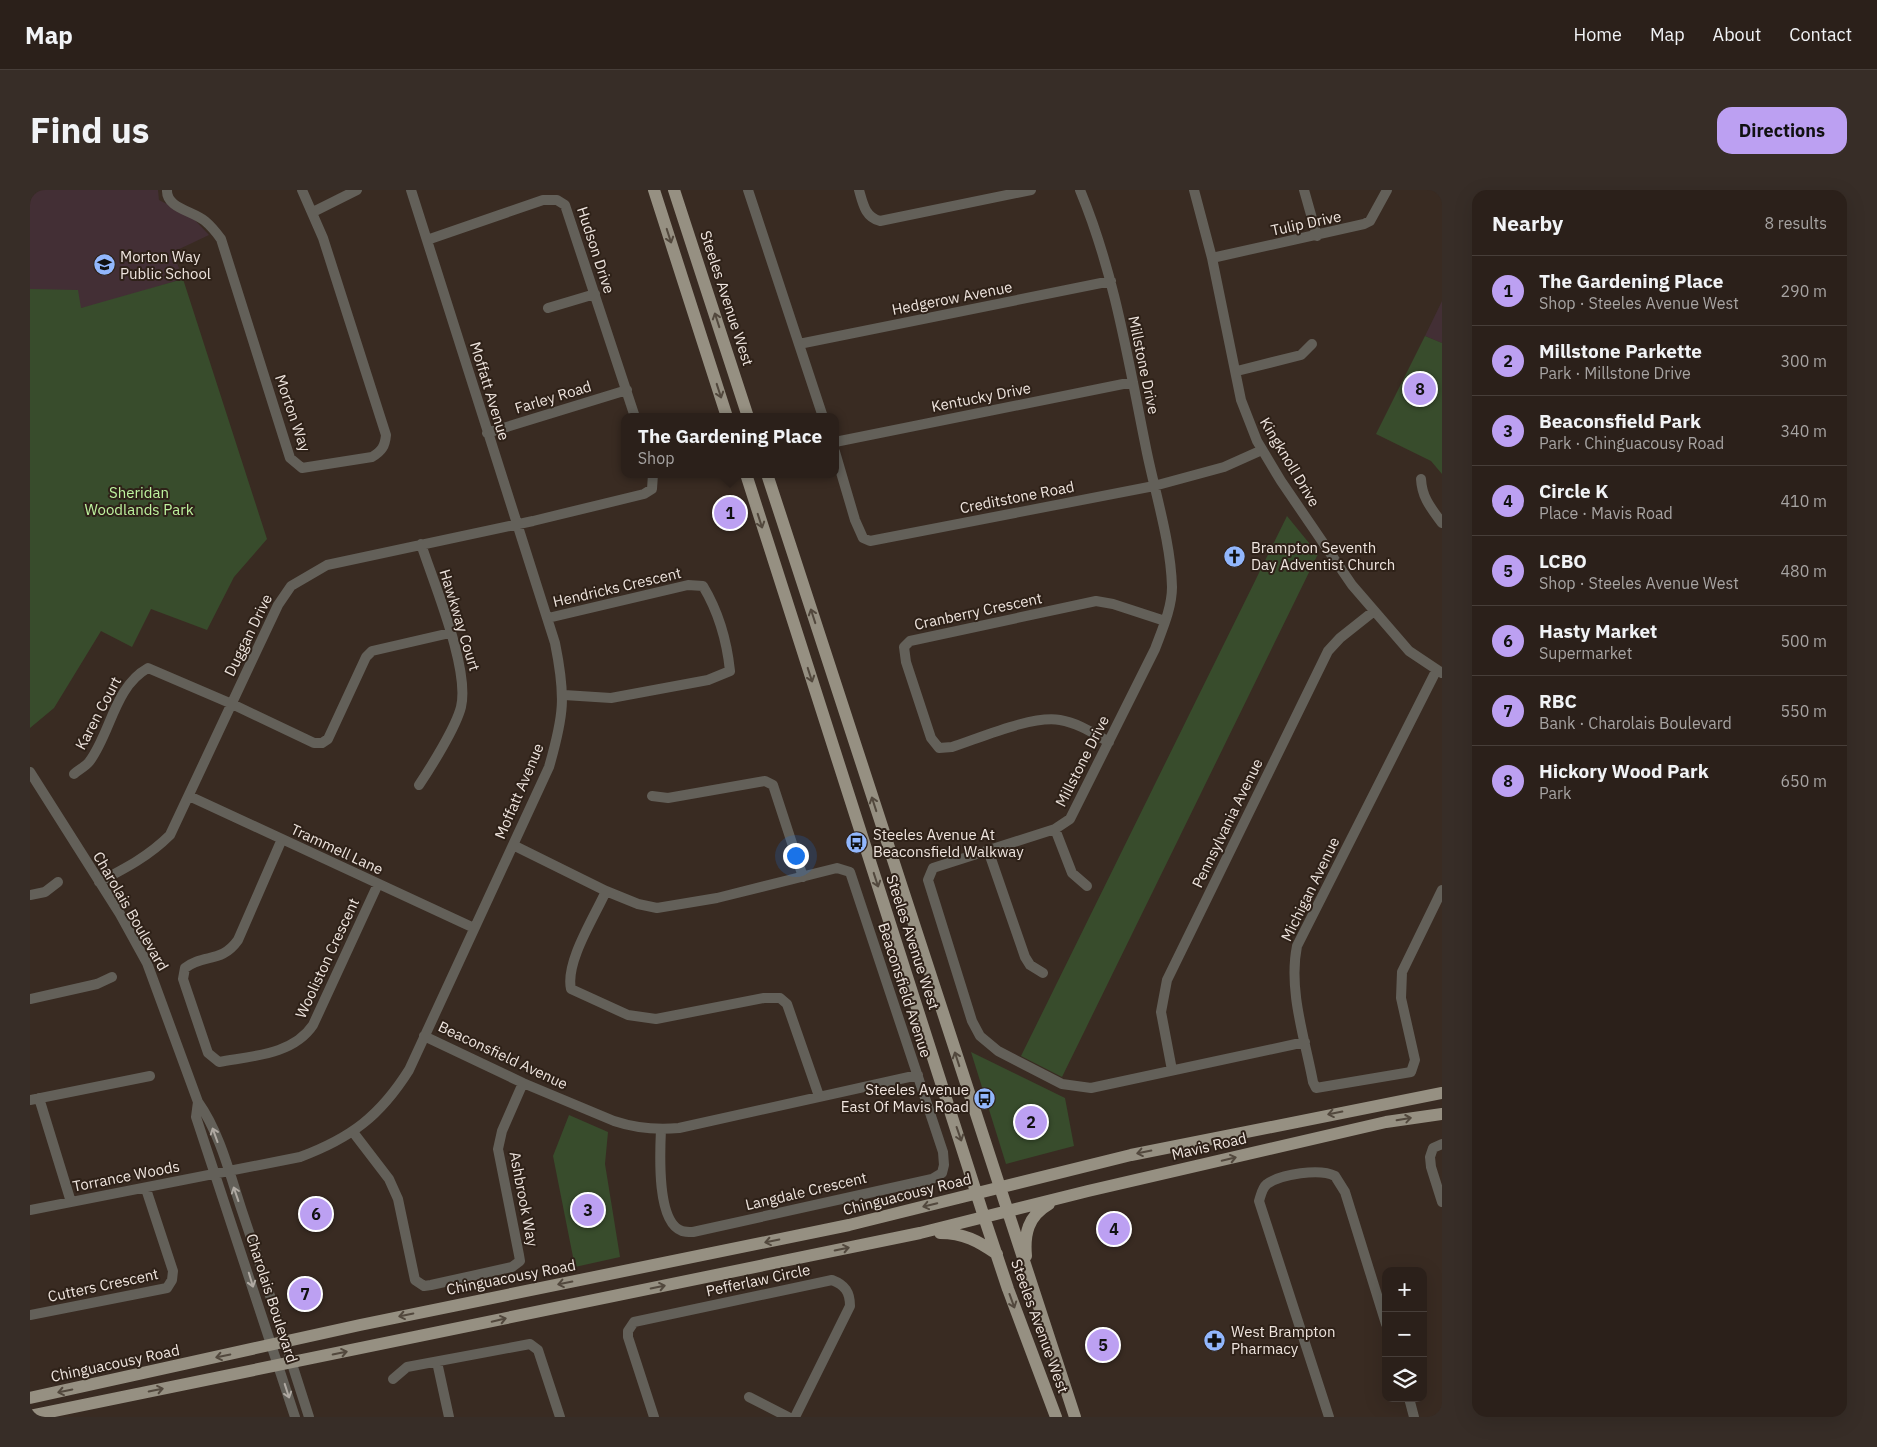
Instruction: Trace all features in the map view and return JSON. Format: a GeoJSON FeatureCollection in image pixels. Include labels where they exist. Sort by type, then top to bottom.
{"type":"FeatureCollection","features":[{"type":"Feature","properties":{"kind":"main road"},"geometry":{"type":"LineString","coordinates":[[654,190],[726,413]]}},
{"type":"Feature","properties":{"kind":"main road","name":"Steeles Avenue West"},"geometry":{"type":"LineString","coordinates":[[674,190],[747,413]]}},
{"type":"Feature","properties":{"kind":"main road","name":"Steeles Avenue West"},"geometry":{"type":"LineString","coordinates":[[747,478],[984,1217],[1056,1417]]}},
{"type":"Feature","properties":{"kind":"main road","name":"Steeles Avenue West"},"geometry":{"type":"LineString","coordinates":[[768,478],[1006,1211],[1075,1417]]}},
{"type":"Feature","properties":{"kind":"main road","name":"Mavis Road"},"geometry":{"type":"LineString","coordinates":[[999,1188],[1131,1154],[1442,1093]]}},
{"type":"Feature","properties":{"kind":"main road"},"geometry":{"type":"LineString","coordinates":[[1382,1104],[1386,1122]]}},
{"type":"Feature","properties":{"kind":"main road","name":"Mavis Road"},"geometry":{"type":"LineString","coordinates":[[984,1217],[1386,1122],[1442,1114]]}},
{"type":"Feature","properties":{"kind":"main road","name":"Chinguacousy Road"},"geometry":{"type":"LineString","coordinates":[[30,1398],[360,1325],[848,1225],[999,1188]]}},
{"type":"Feature","properties":{"kind":"main road"},"geometry":{"type":"LineString","coordinates":[[1027,1274],[1025,1238],[1028,1227],[1039,1209],[1058,1198]]}},
{"type":"Feature","properties":{"kind":"main road"},"geometry":{"type":"LineString","coordinates":[[30,1416],[920,1233],[984,1217]]}},
{"type":"Feature","properties":{"kind":"main road"},"geometry":{"type":"LineString","coordinates":[[920,1233],[956,1233],[976,1240],[997,1254]]}},
{"type":"Feature","properties":{"kind":"street","name":"Morton Way"},"geometry":{"type":"LineString","coordinates":[[167,190],[168,198],[174,205],[198,216],[214,229],[220,239],[290,458],[302,468],[372,457],[380,452],[385,445],[386,435],[313,212],[302,190]]}},
{"type":"Feature","properties":{"kind":"street"},"geometry":{"type":"LineString","coordinates":[[313,212],[356,190]]}},
{"type":"Feature","properties":{"kind":"street","name":"Moffatt Avenue"},"geometry":{"type":"LineString","coordinates":[[228,1170],[300,1157],[325,1147],[353,1132],[392,1097],[409,1070],[549,767],[562,723],[564,695],[555,643],[548,618],[516,524],[411,190]]}},
{"type":"Feature","properties":{"kind":"street"},"geometry":{"type":"LineString","coordinates":[[748,190],[822,413]]}},
{"type":"Feature","properties":{"kind":"street"},"geometry":{"type":"LineString","coordinates":[[859,190],[866,214],[880,221],[1031,190]]}},
{"type":"Feature","properties":{"kind":"street","name":"Millstone Drive"},"geometry":{"type":"LineString","coordinates":[[1080,190],[1101,242],[1111,281],[1154,486],[1170,569],[1172,590],[1165,621],[1155,649],[1070,819],[1055,828],[933,868],[928,880],[972,1021],[980,1036],[998,1051],[1062,1084],[1091,1088],[1305,1042]]}},
{"type":"Feature","properties":{"kind":"street","name":"Kingknoll Drive"},"geometry":{"type":"LineString","coordinates":[[1194,190],[1212,258],[1246,416],[1262,450],[1352,585],[1409,651],[1439,672]]}},
{"type":"Feature","properties":{"kind":"street"},"geometry":{"type":"LineString","coordinates":[[1304,190],[1317,236]]}},
{"type":"Feature","properties":{"kind":"street","name":"Tulip Drive"},"geometry":{"type":"LineString","coordinates":[[1212,258],[1317,236],[1370,221],[1387,190]]}},
{"type":"Feature","properties":{"kind":"street","name":"Hudson Drive"},"geometry":{"type":"LineString","coordinates":[[426,240],[543,200],[557,200],[565,204],[634,413]]}},
{"type":"Feature","properties":{"kind":"street","name":"Hedgerow Avenue"},"geometry":{"type":"LineString","coordinates":[[799,344],[1111,281]]}},
{"type":"Feature","properties":{"kind":"street"},"geometry":{"type":"LineString","coordinates":[[548,308],[595,294]]}},
{"type":"Feature","properties":{"kind":"street"},"geometry":{"type":"LineString","coordinates":[[1236,371],[1301,355],[1312,344]]}},
{"type":"Feature","properties":{"kind":"street","name":"Kentucky Drive"},"geometry":{"type":"LineString","coordinates":[[839,441],[1133,382]]}},
{"type":"Feature","properties":{"kind":"street","name":"Farley Road"},"geometry":{"type":"LineString","coordinates":[[487,433],[627,390]]}},
{"type":"Feature","properties":{"kind":"street","name":"Creditstone Road"},"geometry":{"type":"LineString","coordinates":[[839,465],[860,534],[870,542],[1154,486],[1224,468],[1262,450]]}},
{"type":"Feature","properties":{"kind":"street"},"geometry":{"type":"LineString","coordinates":[[516,524],[644,494],[652,489],[652,478]]}},
{"type":"Feature","properties":{"kind":"street"},"geometry":{"type":"LineString","coordinates":[[1421,479],[1422,492],[1426,501],[1442,523]]}},
{"type":"Feature","properties":{"kind":"street","name":"Duggan Drive"},"geometry":{"type":"LineString","coordinates":[[99,882],[137,863],[156,849],[170,834],[278,605],[291,586],[327,565],[516,524]]}},
{"type":"Feature","properties":{"kind":"street","name":"Hawkway Court"},"geometry":{"type":"LineString","coordinates":[[419,785],[433,764],[461,708],[464,686],[460,664],[421,544]]}},
{"type":"Feature","properties":{"kind":"street","name":"Hendricks Crescent"},"geometry":{"type":"LineString","coordinates":[[548,618],[688,585],[703,586],[713,603],[728,654],[730,671],[708,680],[611,698],[564,695]]}},
{"type":"Feature","properties":{"kind":"street","name":"Cranberry Crescent"},"geometry":{"type":"LineString","coordinates":[[1109,742],[1082,727],[1052,719],[1034,721],[952,747],[939,748],[931,738],[908,671],[904,647],[910,640],[1096,601],[1113,604],[1165,621]]}},
{"type":"Feature","properties":{"kind":"street","name":"Pennsylvania Avenue"},"geometry":{"type":"LineString","coordinates":[[1172,1070],[1161,1012],[1167,980],[1328,651],[1340,638],[1374,611]]}},
{"type":"Feature","properties":{"kind":"street"},"geometry":{"type":"LineString","coordinates":[[232,704],[314,743],[322,743],[328,739],[366,657],[372,652],[450,633]]}},
{"type":"Feature","properties":{"kind":"street","name":"Karen Court"},"geometry":{"type":"LineString","coordinates":[[74,774],[89,763],[128,688],[133,680],[148,668],[232,704]]}},
{"type":"Feature","properties":{"kind":"street","name":"Michigan Avenue"},"geometry":{"type":"LineString","coordinates":[[1439,672],[1299,942],[1294,960],[1294,973],[1305,1042],[1313,1082],[1316,1088],[1411,1072],[1415,1060],[1401,998],[1402,972],[1442,890]]}},
{"type":"Feature","properties":{"kind":"street","name":"Charolais Boulevard"},"geometry":{"type":"LineString","coordinates":[[31,775],[99,882],[146,963],[198,1102],[209,1118],[228,1170],[286,1342],[309,1417]]}},
{"type":"Feature","properties":{"kind":"street"},"geometry":{"type":"LineString","coordinates":[[652,796],[668,798],[765,781],[773,785],[803,877]]}},
{"type":"Feature","properties":{"kind":"street","name":"Trammell Lane"},"geometry":{"type":"LineString","coordinates":[[188,796],[474,928]]}},
{"type":"Feature","properties":{"kind":"street"},"geometry":{"type":"LineString","coordinates":[[1055,828],[1072,873],[1087,886]]}},
{"type":"Feature","properties":{"kind":"street","name":"Wooliston Crescent"},"geometry":{"type":"LineString","coordinates":[[282,839],[238,940],[230,951],[218,957],[193,962],[185,968],[183,978],[208,1053],[212,1059],[219,1062],[258,1055],[290,1046],[305,1037],[313,1026],[378,884]]}},
{"type":"Feature","properties":{"kind":"street","name":"Beaconsfield Avenue"},"geometry":{"type":"LineString","coordinates":[[424,1036],[523,1082],[620,1123],[661,1129],[679,1128],[819,1096],[918,1076],[850,872],[837,868],[717,898],[657,908],[638,904],[606,891],[513,846]]}},
{"type":"Feature","properties":{"kind":"street"},"geometry":{"type":"LineString","coordinates":[[988,850],[1020,946],[1030,964],[1043,973]]}},
{"type":"Feature","properties":{"kind":"street"},"geometry":{"type":"LineString","coordinates":[[30,895],[44,892],[58,882]]}},
{"type":"Feature","properties":{"kind":"street"},"geometry":{"type":"LineString","coordinates":[[606,891],[576,956],[569,979],[571,989],[628,1015],[656,1019],[764,998],[780,998],[787,1004],[819,1096]]}},
{"type":"Feature","properties":{"kind":"street"},"geometry":{"type":"LineString","coordinates":[[30,999],[97,984],[112,977]]}},
{"type":"Feature","properties":{"kind":"street"},"geometry":{"type":"LineString","coordinates":[[71,1202],[35,1099],[150,1076]]}},
{"type":"Feature","properties":{"kind":"street","name":"Langdale Crescent"},"geometry":{"type":"LineString","coordinates":[[661,1129],[659,1163],[668,1219],[682,1231],[694,1232],[932,1179],[942,1174],[944,1165],[943,1152],[918,1076]]}},
{"type":"Feature","properties":{"kind":"street","name":"Ashbrook Way"},"geometry":{"type":"LineString","coordinates":[[353,1132],[389,1179],[398,1199],[415,1280],[424,1286],[512,1268],[520,1261],[498,1149],[502,1131],[523,1082]]}},
{"type":"Feature","properties":{"kind":"street","name":"Charolais Boulevard"},"geometry":{"type":"LineString","coordinates":[[198,1102],[196,1117],[295,1417]]}},
{"type":"Feature","properties":{"kind":"street"},"geometry":{"type":"LineString","coordinates":[[1442,1144],[1433,1148],[1430,1157],[1442,1202]]}},
{"type":"Feature","properties":{"kind":"street","name":"Torrance Woods"},"geometry":{"type":"LineString","coordinates":[[30,1210],[146,1189],[228,1170]]}},
{"type":"Feature","properties":{"kind":"street"},"geometry":{"type":"LineString","coordinates":[[1329,1417],[1259,1201],[1266,1184],[1284,1177],[1317,1171],[1335,1176],[1345,1192],[1382,1312]]}},
{"type":"Feature","properties":{"kind":"street","name":"Cutters Crescent"},"geometry":{"type":"LineString","coordinates":[[30,1315],[167,1288],[172,1280],[172,1271],[146,1189]]}},
{"type":"Feature","properties":{"kind":"street","name":"Pefferlaw Circle"},"geometry":{"type":"LineString","coordinates":[[654,1417],[628,1337],[628,1331],[634,1322],[832,1280],[846,1288],[850,1297],[850,1306],[795,1417]]}},
{"type":"Feature","properties":{"kind":"street"},"geometry":{"type":"LineString","coordinates":[[392,1379],[407,1368],[530,1344],[538,1350],[560,1417]]}},
{"type":"Feature","properties":{"kind":"street"},"geometry":{"type":"LineString","coordinates":[[437,1362],[449,1417]]}},
{"type":"Feature","properties":{"kind":"street"},"geometry":{"type":"LineString","coordinates":[[749,1397],[788,1417]]}},
{"type":"Feature","properties":{"kind":"street"},"geometry":{"type":"LineString","coordinates":[[1410,1402],[1414,1417]]}},
{"type":"Feature","properties":{"kind":"shaded area","name":"Morton Way Public School"},"geometry":{"type":"Polygon","coordinates":[[[30,190],[158,190],[159,200],[192,217],[209,235],[173,252],[183,279],[103,303],[30,320],[30,190]]]}},
{"type":"Feature","properties":{"kind":"shaded area"},"geometry":{"type":"Polygon","coordinates":[[[1442,301],[1442,343],[1425,336],[1442,301]]]}},
{"type":"Feature","properties":{"kind":"green space","name":"Sheridan Woodlands Park"},"geometry":{"type":"Polygon","coordinates":[[[183,279],[267,539],[234,577],[207,630],[151,609],[132,647],[101,631],[54,708],[30,728],[30,289],[78,290],[81,308],[183,279]]]}},
{"type":"Feature","properties":{"kind":"green space"},"geometry":{"type":"Polygon","coordinates":[[[1425,336],[1442,343],[1442,474],[1431,461],[1376,434],[1425,336]]]}},
{"type":"Feature","properties":{"kind":"green space"},"geometry":{"type":"Polygon","coordinates":[[[1287,516],[1318,554],[1062,1077],[1021,1056],[1287,516]]]}},
{"type":"Feature","properties":{"kind":"green space"},"geometry":{"type":"Polygon","coordinates":[[[971,1052],[1065,1098],[1074,1146],[1006,1164],[971,1052]]]}},
{"type":"Feature","properties":{"kind":"green space"},"geometry":{"type":"Polygon","coordinates":[[[569,1115],[608,1132],[605,1164],[620,1257],[575,1267],[553,1156],[569,1115]]]}},
{"type":"Feature","properties":{"kind":"place","name":"Morton Way Public School"},"geometry":{"type":"Point","coordinates":[104,265]}},
{"type":"Feature","properties":{"kind":"place","name":"Hickory Wood Park"},"geometry":{"type":"Point","coordinates":[1420,389]}},
{"type":"Feature","properties":{"kind":"place","name":"The Gardening Place"},"geometry":{"type":"Point","coordinates":[730,513]}},
{"type":"Feature","properties":{"kind":"place","name":"Brampton Seventh Day Adventist Church"},"geometry":{"type":"Point","coordinates":[1235,556]}},
{"type":"Feature","properties":{"kind":"place","name":"Steeles Avenue At Beaconsfield Walkway"},"geometry":{"type":"Point","coordinates":[857,843]}},
{"type":"Feature","properties":{"kind":"place","name":"Steeles Avenue East Of Mavis Road"},"geometry":{"type":"Point","coordinates":[985,1098]}},
{"type":"Feature","properties":{"kind":"place","name":"Millstone Parkette"},"geometry":{"type":"Point","coordinates":[1031,1122]}},
{"type":"Feature","properties":{"kind":"place","name":"Beaconsfield Park"},"geometry":{"type":"Point","coordinates":[588,1210]}},
{"type":"Feature","properties":{"kind":"place","name":"Hasty Market"},"geometry":{"type":"Point","coordinates":[316,1214]}},
{"type":"Feature","properties":{"kind":"place","name":"Circle K"},"geometry":{"type":"Point","coordinates":[1114,1229]}},
{"type":"Feature","properties":{"kind":"place","name":"RBC"},"geometry":{"type":"Point","coordinates":[305,1294]}},
{"type":"Feature","properties":{"kind":"place","name":"West Brampton Pharmacy"},"geometry":{"type":"Point","coordinates":[1215,1340]}},
{"type":"Feature","properties":{"kind":"place","name":"LCBO"},"geometry":{"type":"Point","coordinates":[1103,1345]}}]}
